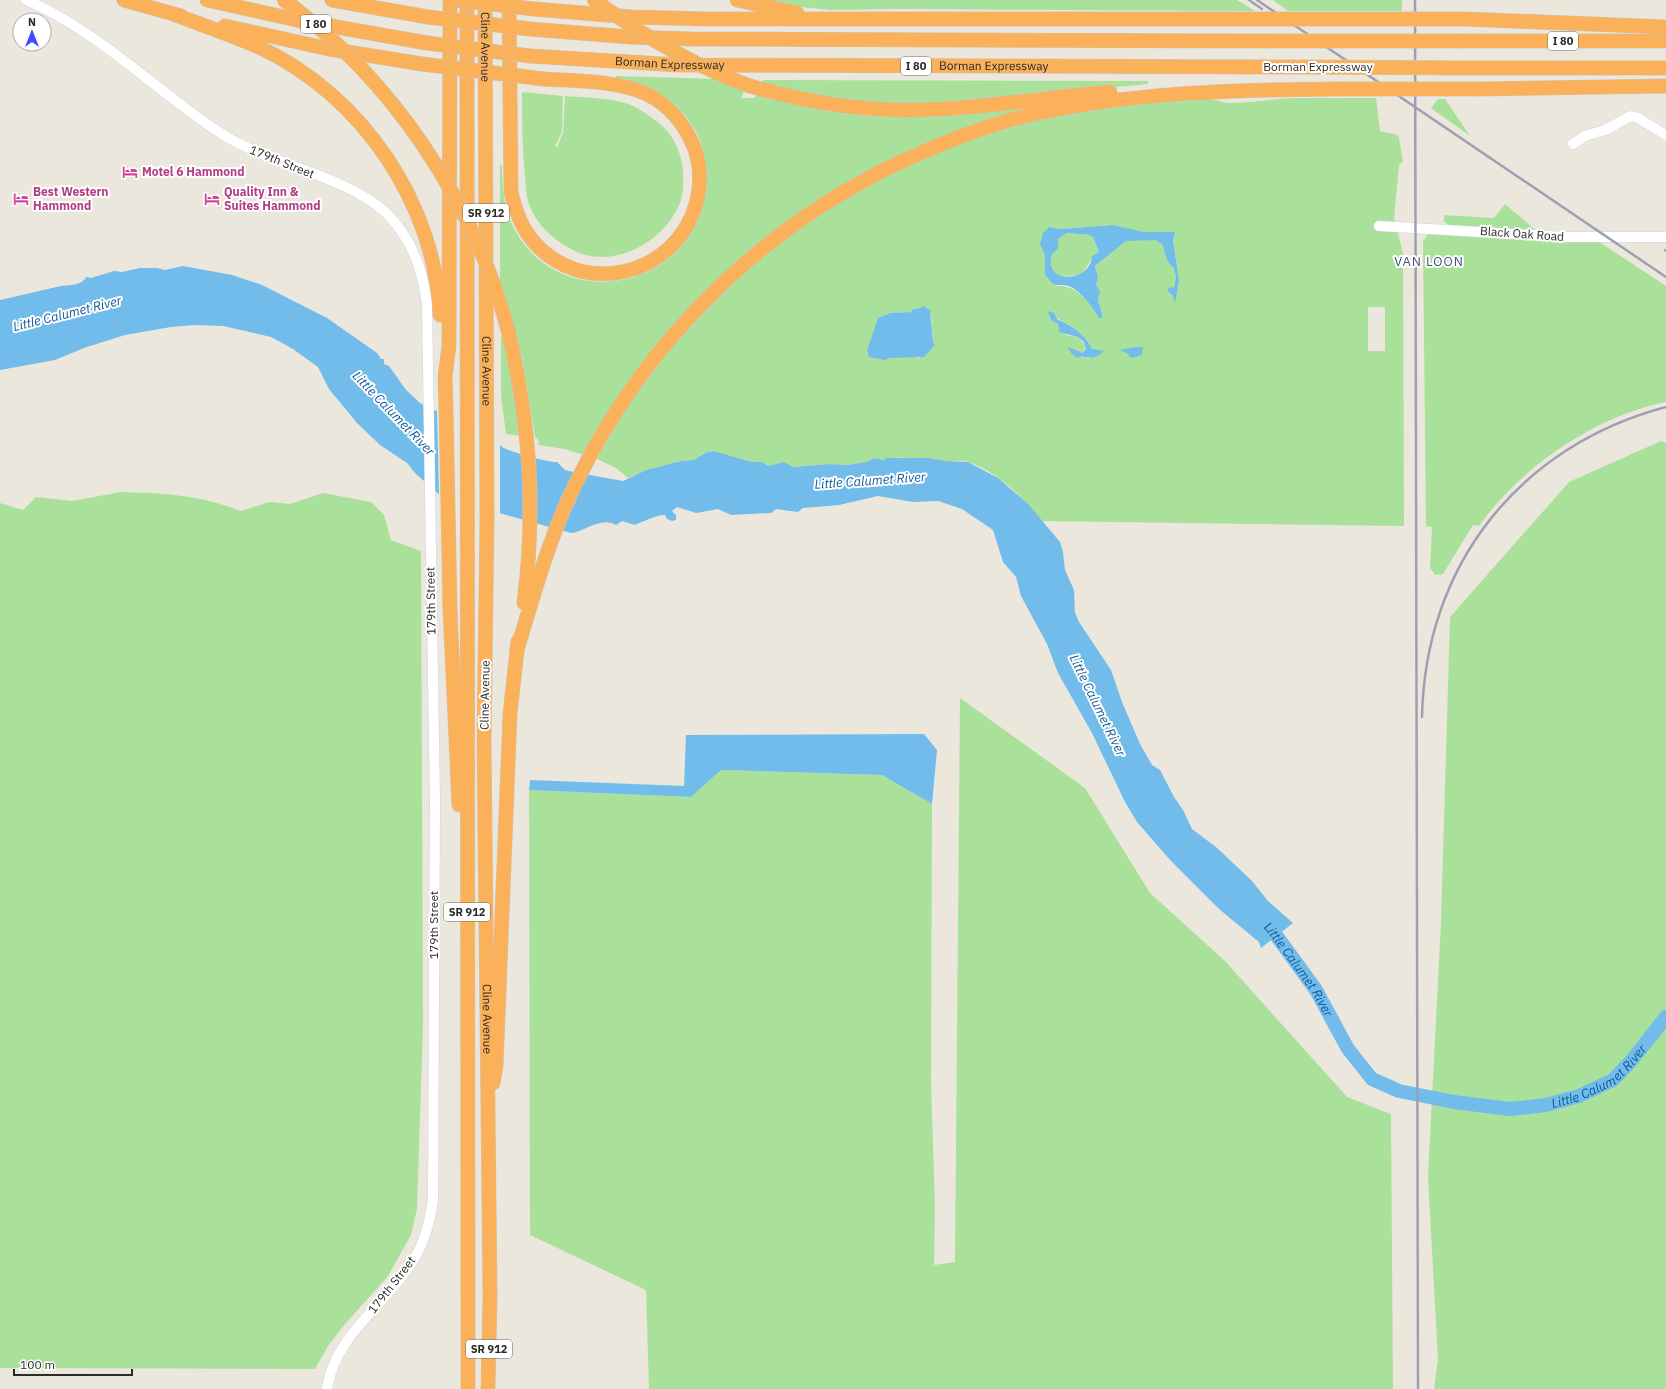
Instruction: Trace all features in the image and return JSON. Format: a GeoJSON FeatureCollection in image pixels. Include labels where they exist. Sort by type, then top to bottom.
{"type":"FeatureCollection","features":[{"type":"Feature","properties":{"kind":"highway"},"geometry":{"type":"LineString","coordinates":[[124,0],[173,14],[322,47],[422,64],[543,79],[618,85],[635,90],[659,102],[671,111],[681,123],[690,139],[699,166],[700,182],[698,198],[693,216],[686,229],[674,244],[658,258],[639,268],[621,273],[591,273],[561,264],[546,254],[532,241],[523,227],[515,210],[510,192],[509,0]]}},
{"type":"Feature","properties":{"kind":"highway","name":"Borman Expressway"},"geometry":{"type":"LineString","coordinates":[[207,0],[297,20],[427,43],[530,56],[680,65],[1666,68]]}},
{"type":"Feature","properties":{"kind":"highway"},"geometry":{"type":"LineString","coordinates":[[284,0],[328,36],[398,111],[423,145],[449,186],[477,244],[492,280],[508,330],[523,397],[527,430],[531,494],[529,546],[510,714],[496,1066],[487,1113]]}},
{"type":"Feature","properties":{"kind":"highway","name":"I 80"},"geometry":{"type":"LineString","coordinates":[[332,0],[428,17],[530,29],[630,37],[691,39],[1666,41]]}},
{"type":"Feature","properties":{"kind":"highway"},"geometry":{"type":"LineString","coordinates":[[445,377],[449,338],[450,0]]}},
{"type":"Feature","properties":{"kind":"highway"},"geometry":{"type":"LineString","coordinates":[[455,0],[534,9],[632,17],[793,20],[1464,19],[1666,27]]}},
{"type":"Feature","properties":{"kind":"highway","name":"Cline Avenue"},"geometry":{"type":"LineString","coordinates":[[467,0],[468,1389]]}},
{"type":"Feature","properties":{"kind":"highway","name":"Cline Avenue"},"geometry":{"type":"LineString","coordinates":[[485,0],[487,521],[484,750],[490,1295],[488,1389]]}},
{"type":"Feature","properties":{"kind":"highway"},"geometry":{"type":"LineString","coordinates":[[594,0],[634,29],[682,56],[750,86],[787,96],[835,105],[879,109],[960,107],[1133,91],[1481,89],[1666,86]]}},
{"type":"Feature","properties":{"kind":"highway"},"geometry":{"type":"LineString","coordinates":[[737,0],[774,10],[867,19]]}},
{"type":"Feature","properties":{"kind":"highway"},"geometry":{"type":"LineString","coordinates":[[173,14],[261,48],[326,90],[357,120],[381,150],[404,186],[422,222],[433,260],[439,296],[440,338],[445,377],[447,502],[458,788],[467,890]]}},
{"type":"Feature","properties":{"kind":"highway"},"geometry":{"type":"LineString","coordinates":[[517,650],[548,551],[568,500],[592,453],[639,378],[695,310],[729,276],[773,239],[815,209],[854,186],[922,152],[948,141],[997,124],[1050,110],[1095,103],[1212,91]]}},
{"type":"Feature","properties":{"kind":"street","name":"179th Street"},"geometry":{"type":"LineString","coordinates":[[26,0],[82,30],[212,128],[236,143],[358,193],[384,211],[407,239],[422,271],[427,305],[435,800],[432,1208],[427,1230],[415,1258],[401,1278],[353,1333],[342,1348],[333,1366],[328,1389]]}},
{"type":"Feature","properties":{"kind":"street"},"geometry":{"type":"LineString","coordinates":[[1572,144],[1585,136],[1605,130],[1631,116],[1638,118],[1666,135]]}},
{"type":"Feature","properties":{"kind":"street","name":"Black Oak Road"},"geometry":{"type":"LineString","coordinates":[[1379,226],[1566,237],[1666,237]]}},
{"type":"Feature","properties":{"kind":"green space"},"geometry":{"type":"Polygon","coordinates":[[[763,0],[1237,0],[1255,11],[830,10],[793,6],[763,0]]]}},
{"type":"Feature","properties":{"kind":"green space"},"geometry":{"type":"Polygon","coordinates":[[[1273,0],[1402,0],[1402,11],[1288,11],[1273,0]]]}},
{"type":"Feature","properties":{"kind":"green space"},"geometry":{"type":"Polygon","coordinates":[[[616,76],[749,80],[741,98],[755,98],[756,95],[787,103],[848,114],[899,117],[1040,106],[961,132],[742,260],[584,455],[564,449],[539,445],[538,439],[535,437],[522,357],[500,282],[500,165],[502,165],[502,183],[506,208],[516,232],[537,258],[563,274],[592,281],[622,280],[651,270],[675,253],[694,228],[705,197],[707,172],[702,148],[696,132],[689,121],[673,103],[652,89],[641,84],[616,78],[616,76]]]}},
{"type":"Feature","properties":{"kind":"green space"},"geometry":{"type":"Polygon","coordinates":[[[763,80],[1148,81],[1148,84],[916,105],[827,99],[762,84],[763,80]]]}},
{"type":"Feature","properties":{"kind":"green space"},"geometry":{"type":"Polygon","coordinates":[[[522,92],[563,96],[562,132],[555,146],[557,147],[563,133],[565,96],[605,99],[628,104],[644,112],[664,127],[674,141],[681,158],[683,184],[680,203],[672,218],[661,231],[649,241],[634,250],[619,255],[603,257],[586,255],[571,249],[558,241],[542,227],[529,205],[527,197],[524,166],[522,92]]]}},
{"type":"Feature","properties":{"kind":"green space"},"geometry":{"type":"Polygon","coordinates":[[[1293,98],[1376,98],[1380,131],[1398,135],[1399,138],[1403,162],[1399,165],[1394,218],[1403,253],[1404,526],[1041,521],[1018,494],[1000,479],[979,466],[962,461],[922,458],[890,458],[884,460],[874,458],[866,462],[847,465],[829,464],[793,467],[779,463],[774,466],[768,466],[762,462],[752,462],[714,451],[707,452],[694,460],[681,461],[646,470],[628,478],[616,468],[597,459],[620,418],[636,395],[678,341],[726,291],[778,246],[834,206],[894,173],[957,145],[1023,124],[1090,110],[1124,105],[1200,99],[1210,99],[1227,103],[1293,98]],[[1113,225],[1061,229],[1049,227],[1045,255],[1045,275],[1057,286],[1064,286],[1076,291],[1087,301],[1099,318],[1103,318],[1098,299],[1099,295],[1096,285],[1098,277],[1095,266],[1126,241],[1134,239],[1155,240],[1162,244],[1171,266],[1174,268],[1176,277],[1173,296],[1179,280],[1173,240],[1174,232],[1143,233],[1113,225]],[[1368,307],[1368,351],[1385,351],[1385,307],[1368,307]],[[921,308],[913,309],[911,312],[890,313],[878,318],[867,353],[886,359],[905,357],[919,358],[935,345],[933,342],[931,314],[921,308]],[[1054,313],[1049,317],[1058,324],[1058,328],[1066,335],[1078,337],[1086,346],[1083,353],[1069,348],[1089,359],[1092,349],[1089,343],[1071,326],[1059,319],[1054,313]]]}},
{"type":"Feature","properties":{"kind":"green space"},"geometry":{"type":"Polygon","coordinates":[[[1438,99],[1445,99],[1470,136],[1431,108],[1438,99]]]}},
{"type":"Feature","properties":{"kind":"green space"},"geometry":{"type":"Polygon","coordinates":[[[1505,204],[1539,233],[1452,227],[1444,222],[1444,215],[1494,218],[1505,204]]]}},
{"type":"Feature","properties":{"kind":"green space"},"geometry":{"type":"Polygon","coordinates":[[[1430,232],[1534,239],[1538,241],[1598,241],[1666,286],[1666,402],[1639,409],[1613,419],[1562,447],[1516,484],[1496,504],[1479,526],[1473,525],[1443,574],[1435,575],[1430,568],[1432,527],[1426,526],[1423,241],[1430,232]]]}},
{"type":"Feature","properties":{"kind":"green space"},"geometry":{"type":"Polygon","coordinates":[[[1067,233],[1090,235],[1093,237],[1099,252],[1095,254],[1082,274],[1069,276],[1058,274],[1053,271],[1051,267],[1050,262],[1052,254],[1058,249],[1058,239],[1067,233]]]}},
{"type":"Feature","properties":{"kind":"green space"},"geometry":{"type":"Polygon","coordinates":[[[503,333],[522,436],[506,434],[501,395],[501,336],[503,333]]]}},
{"type":"Feature","properties":{"kind":"green space"},"geometry":{"type":"Polygon","coordinates":[[[1661,441],[1666,443],[1666,1389],[1434,1389],[1438,1360],[1428,1177],[1441,922],[1450,617],[1569,482],[1661,441]]]}},
{"type":"Feature","properties":{"kind":"green space"},"geometry":{"type":"Polygon","coordinates":[[[121,492],[166,494],[196,498],[211,501],[240,511],[270,502],[290,504],[323,493],[371,502],[384,515],[391,540],[421,551],[423,1024],[417,1209],[411,1235],[388,1276],[345,1324],[328,1346],[315,1369],[0,1368],[0,503],[23,510],[36,497],[72,501],[121,492]]]}},
{"type":"Feature","properties":{"kind":"green space"},"geometry":{"type":"Polygon","coordinates":[[[960,698],[1085,788],[1150,893],[1225,961],[1347,1097],[1391,1114],[1393,1389],[649,1389],[646,1290],[530,1235],[529,790],[691,797],[721,770],[882,775],[932,804],[931,1083],[935,1207],[934,1265],[955,1262],[960,698]]]}},
{"type":"Feature","properties":{"kind":"water"},"geometry":{"type":"Polygon","coordinates":[[[1113,225],[1143,232],[1175,232],[1173,240],[1179,280],[1175,303],[1173,296],[1167,290],[1170,287],[1174,288],[1176,277],[1174,268],[1168,261],[1162,244],[1155,240],[1126,241],[1095,266],[1098,277],[1096,285],[1100,292],[1098,299],[1103,318],[1099,318],[1082,295],[1069,286],[1053,284],[1045,275],[1045,255],[1040,244],[1043,233],[1049,227],[1061,229],[1113,225]],[[1067,233],[1058,239],[1058,249],[1052,254],[1051,264],[1054,271],[1060,275],[1068,277],[1084,271],[1090,265],[1092,256],[1099,252],[1093,237],[1090,235],[1067,233]]]}},
{"type":"Feature","properties":{"kind":"water"},"geometry":{"type":"Polygon","coordinates":[[[183,266],[232,275],[262,285],[327,318],[377,353],[381,359],[384,359],[384,364],[389,366],[406,390],[420,403],[495,440],[506,449],[538,459],[557,462],[565,470],[623,481],[646,470],[681,461],[694,460],[707,452],[714,451],[752,462],[762,462],[768,466],[784,462],[793,467],[829,464],[847,465],[866,462],[874,458],[884,460],[886,458],[928,458],[945,461],[968,462],[998,478],[1028,504],[1060,542],[1065,570],[1074,590],[1075,613],[1079,622],[1111,670],[1122,702],[1140,744],[1152,765],[1160,770],[1192,829],[1216,847],[1252,881],[1268,901],[1293,923],[1261,948],[1259,942],[1219,909],[1171,861],[1137,822],[1125,802],[1092,733],[1058,673],[1047,644],[1021,596],[1016,577],[1003,562],[993,530],[962,509],[938,501],[913,502],[878,496],[839,505],[803,508],[798,512],[776,509],[771,513],[731,515],[718,509],[696,513],[677,507],[672,511],[676,515],[676,520],[672,521],[667,519],[665,515],[662,515],[650,518],[635,525],[622,521],[616,525],[605,522],[571,533],[442,497],[415,473],[407,463],[380,445],[357,423],[329,389],[318,367],[293,349],[271,337],[223,326],[195,325],[171,327],[125,335],[84,348],[55,360],[0,370],[0,300],[61,286],[78,284],[86,277],[91,278],[114,271],[122,272],[140,268],[157,268],[165,270],[183,266]]]}},
{"type":"Feature","properties":{"kind":"water"},"geometry":{"type":"Polygon","coordinates":[[[923,306],[930,310],[933,342],[935,345],[924,357],[890,358],[885,360],[869,357],[867,350],[878,318],[890,313],[911,312],[913,309],[921,308],[923,306]]]}},
{"type":"Feature","properties":{"kind":"water"},"geometry":{"type":"Polygon","coordinates":[[[1048,311],[1054,313],[1058,320],[1078,332],[1090,344],[1092,349],[1104,351],[1093,357],[1081,356],[1078,358],[1075,356],[1068,347],[1083,353],[1086,349],[1084,342],[1078,337],[1059,332],[1058,324],[1051,320],[1048,311]]]}},
{"type":"Feature","properties":{"kind":"water"},"geometry":{"type":"Polygon","coordinates":[[[1143,347],[1142,355],[1131,358],[1127,353],[1119,350],[1143,347]]]}},
{"type":"Feature","properties":{"kind":"water"},"geometry":{"type":"Polygon","coordinates":[[[924,734],[937,750],[932,804],[882,775],[721,770],[691,797],[529,790],[530,780],[684,786],[686,735],[924,734]]]}},
{"type":"Feature","properties":{"kind":"pier"},"geometry":{"type":"Polygon","coordinates":[[[437,410],[476,427],[500,441],[500,515],[459,507],[439,496],[437,410]]]}},
{"type":"Feature","properties":{"kind":"waterway","name":"Little Calumet River"},"geometry":{"type":"LineString","coordinates":[[1264,922],[1270,927],[1316,990],[1348,1049],[1372,1079],[1399,1091],[1454,1102],[1510,1109],[1546,1105],[1579,1096],[1613,1080],[1632,1060],[1666,1017]]}},
{"type":"Feature","properties":{"kind":"railway"},"geometry":{"type":"LineString","coordinates":[[1249,0],[1262,9]]}},
{"type":"Feature","properties":{"kind":"railway"},"geometry":{"type":"LineString","coordinates":[[1257,0],[1666,277]]}},
{"type":"Feature","properties":{"kind":"railway"},"geometry":{"type":"LineString","coordinates":[[1415,0],[1418,1389]]}},
{"type":"Feature","properties":{"kind":"railway"},"geometry":{"type":"LineString","coordinates":[[1422,717],[1427,662],[1441,610],[1462,562],[1490,520],[1525,482],[1566,451],[1613,425],[1666,407]]}},
{"type":"Feature","properties":{"kind":"place","name":"Motel 6 Hammond"},"geometry":{"type":"Point","coordinates":[130,172]}},
{"type":"Feature","properties":{"kind":"place","name":"Best Western Hammond"},"geometry":{"type":"Point","coordinates":[21,199]}},
{"type":"Feature","properties":{"kind":"place","name":"Quality Inn & Suites Hammond"},"geometry":{"type":"Point","coordinates":[212,199]}},
{"type":"Feature","properties":{"kind":"district","name":"VAN LOON"},"geometry":{"type":"Point","coordinates":[1429,261]}}]}
